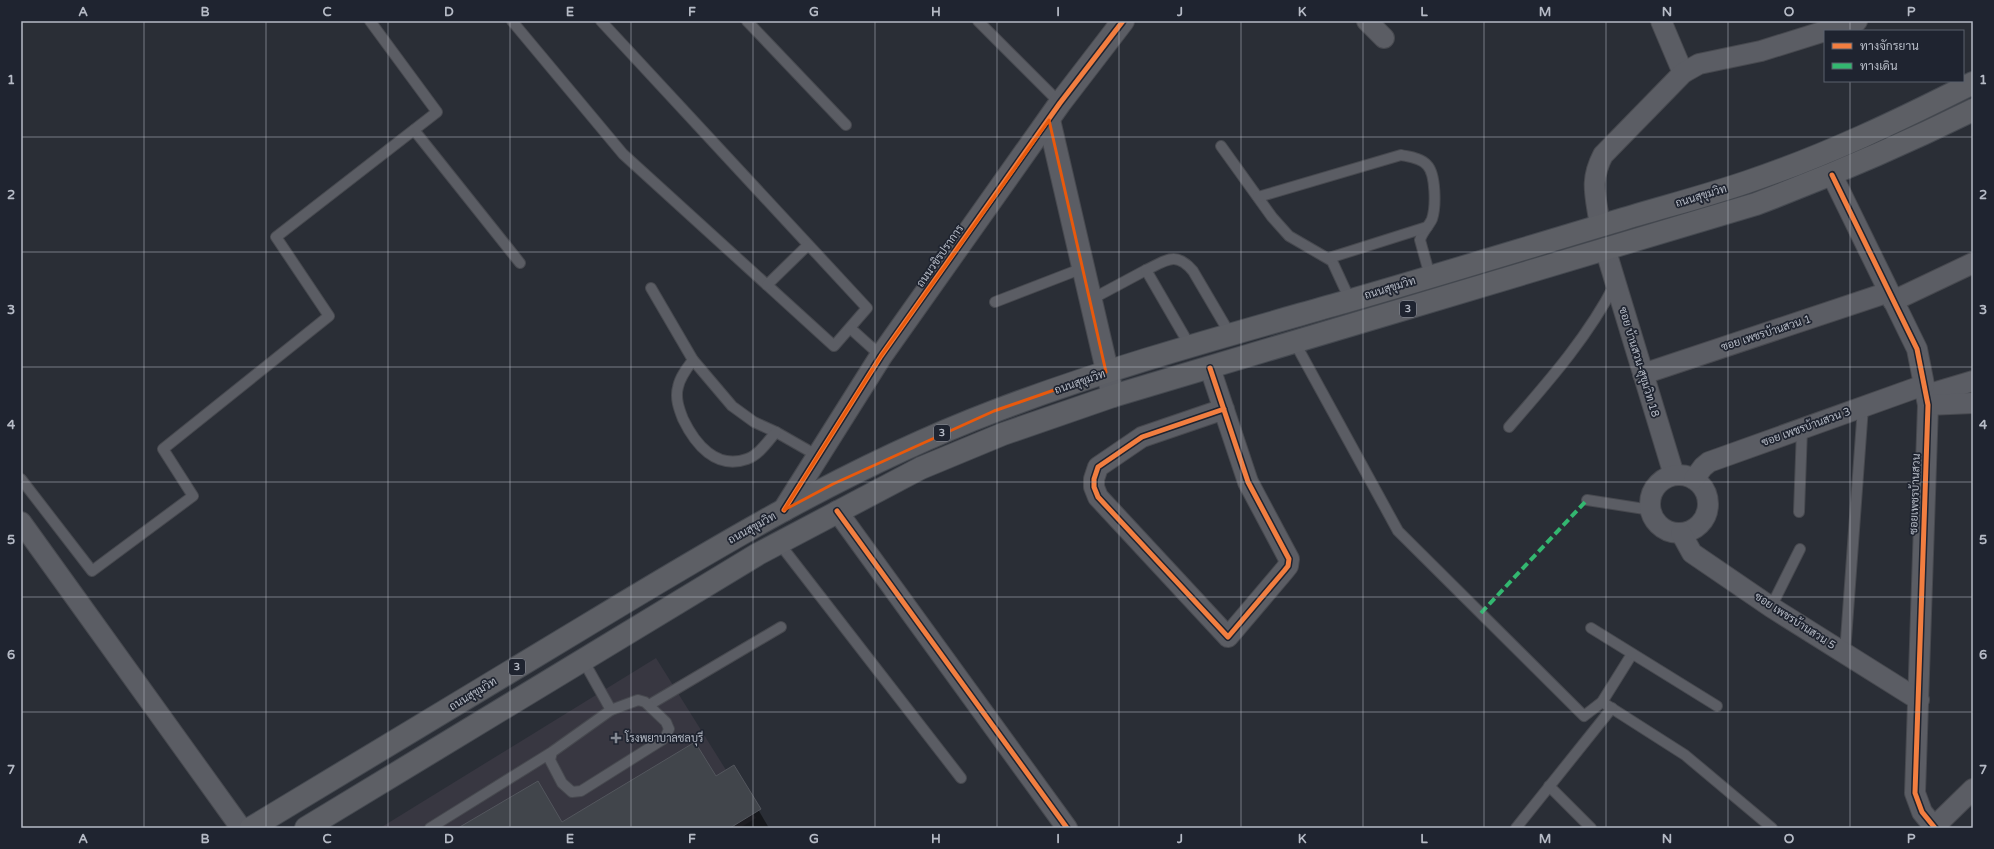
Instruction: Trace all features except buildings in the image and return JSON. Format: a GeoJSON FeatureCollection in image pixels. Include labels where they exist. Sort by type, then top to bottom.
{"type":"FeatureCollection","features":[{"type":"Feature","properties":{"kind":"main road","name":"ถนนสุขุมวิท"},"geometry":{"type":"LineString","coordinates":[[251,828],[640,592],[784,510],[911,446],[994,411],[1106,372],[1763,176],[1823,153],[1880,128],[1973,83]]}},
{"type":"Feature","properties":{"kind":"main road"},"geometry":{"type":"LineString","coordinates":[[1605,248],[1756,204],[1832,175],[1926,133],[1973,110]]}},
{"type":"Feature","properties":{"kind":"main road","name":"3"},"geometry":{"type":"LineString","coordinates":[[311,827],[583,660],[780,543],[837,511],[921,468],[996,437],[1113,396],[1295,343],[1605,248]]}},
{"type":"Feature","properties":{"kind":"street","name":"ถนนวชิรปราการ"},"geometry":{"type":"LineString","coordinates":[[784,510],[881,356],[1054,112],[1124,21]]}},
{"type":"Feature","properties":{"kind":"street"},"geometry":{"type":"LineString","coordinates":[[1367,21],[1384,38]]}},
{"type":"Feature","properties":{"kind":"street"},"geometry":{"type":"LineString","coordinates":[[1661,21],[1683,73]]}},
{"type":"Feature","properties":{"kind":"street"},"geometry":{"type":"LineString","coordinates":[[1828,30],[1857,21]]}},
{"type":"Feature","properties":{"kind":"street"},"geometry":{"type":"LineString","coordinates":[[1591,228],[1596,169],[1603,155],[1683,73],[1699,64],[1761,51],[1824,31]]}},
{"type":"Feature","properties":{"kind":"street"},"geometry":{"type":"LineString","coordinates":[[1054,112],[1083,268],[1106,372],[1113,396]]}},
{"type":"Feature","properties":{"kind":"street","name":"ซอยเพชรบ้านสวน"},"geometry":{"type":"LineString","coordinates":[[1832,175],[1916,349],[1926,395],[1919,700],[1915,793],[1922,812],[1934,828]]}},
{"type":"Feature","properties":{"kind":"street","name":"ซอย บ้านสวน-สุขุมวิท 18"},"geometry":{"type":"LineString","coordinates":[[1605,248],[1674,475]]}},
{"type":"Feature","properties":{"kind":"street","name":"ซอย เพชรบ้านสวน 1"},"geometry":{"type":"LineString","coordinates":[[1643,374],[1891,297],[1973,263]]}},
{"type":"Feature","properties":{"kind":"street"},"geometry":{"type":"LineString","coordinates":[[1210,368],[1224,409],[1248,482],[1289,559],[1288,566],[1228,637],[1098,497],[1094,487],[1094,479],[1098,467],[1142,437],[1224,409]]}},
{"type":"Feature","properties":{"kind":"street"},"geometry":{"type":"LineString","coordinates":[[1926,395],[1973,381]]}},
{"type":"Feature","properties":{"kind":"street"},"geometry":{"type":"LineString","coordinates":[[1926,395],[1973,403]]}},
{"type":"Feature","properties":{"kind":"street","name":"ซอย เพชรบ้านสวน 3"},"geometry":{"type":"LineString","coordinates":[[1694,479],[1709,462],[1863,407],[1926,395]]}},
{"type":"Feature","properties":{"kind":"street"},"geometry":{"type":"LineString","coordinates":[[1674,475],[1684,475],[1694,479],[1706,492],[1708,501],[1704,519],[1698,526],[1690,531],[1681,533],[1672,532],[1658,524],[1650,510],[1652,492],[1665,478],[1674,475]]}},
{"type":"Feature","properties":{"kind":"street"},"geometry":{"type":"LineString","coordinates":[[837,511],[1067,828]]}},
{"type":"Feature","properties":{"kind":"street"},"geometry":{"type":"LineString","coordinates":[[21,522],[241,828]]}},
{"type":"Feature","properties":{"kind":"street","name":"ซอย เพชรบ้านสวน 5"},"geometry":{"type":"LineString","coordinates":[[1681,533],[1692,553],[1772,607],[1919,700]]}},
{"type":"Feature","properties":{"kind":"street"},"geometry":{"type":"LineString","coordinates":[[1934,828],[1973,789]]}},
{"type":"Feature","properties":{"kind":"lane"},"geometry":{"type":"LineString","coordinates":[[21,479],[92,571],[193,496],[163,449],[328,316],[276,237],[437,112],[370,21]]}},
{"type":"Feature","properties":{"kind":"lane"},"geometry":{"type":"LineString","coordinates":[[512,21],[623,154],[834,346],[867,308],[601,21]]}},
{"type":"Feature","properties":{"kind":"lane"},"geometry":{"type":"LineString","coordinates":[[747,21],[846,126]]}},
{"type":"Feature","properties":{"kind":"lane"},"geometry":{"type":"LineString","coordinates":[[978,21],[1054,112]]}},
{"type":"Feature","properties":{"kind":"lane"},"geometry":{"type":"LineString","coordinates":[[414,130],[520,263]]}},
{"type":"Feature","properties":{"kind":"lane"},"geometry":{"type":"LineString","coordinates":[[1221,146],[1258,197],[1289,236],[1332,261],[1350,300]]}},
{"type":"Feature","properties":{"kind":"lane"},"geometry":{"type":"LineString","coordinates":[[1258,197],[1401,155],[1416,158],[1427,164],[1432,172],[1435,203],[1431,220],[1420,240],[1430,276]]}},
{"type":"Feature","properties":{"kind":"lane"},"geometry":{"type":"LineString","coordinates":[[1329,258],[1427,227]]}},
{"type":"Feature","properties":{"kind":"lane"},"geometry":{"type":"LineString","coordinates":[[767,285],[808,245]]}},
{"type":"Feature","properties":{"kind":"lane"},"geometry":{"type":"LineString","coordinates":[[1090,300],[1170,258],[1177,259],[1186,263],[1193,271],[1230,334]]}},
{"type":"Feature","properties":{"kind":"lane"},"geometry":{"type":"LineString","coordinates":[[995,302],[1083,268]]}},
{"type":"Feature","properties":{"kind":"lane"},"geometry":{"type":"LineString","coordinates":[[1146,270],[1190,346]]}},
{"type":"Feature","properties":{"kind":"lane"},"geometry":{"type":"LineString","coordinates":[[1509,427],[1558,370],[1603,308],[1615,284]]}},
{"type":"Feature","properties":{"kind":"lane"},"geometry":{"type":"LineString","coordinates":[[651,288],[693,360],[732,406],[754,422],[776,432],[818,456]]}},
{"type":"Feature","properties":{"kind":"lane"},"geometry":{"type":"LineString","coordinates":[[850,328],[881,356]]}},
{"type":"Feature","properties":{"kind":"lane"},"geometry":{"type":"LineString","coordinates":[[1295,343],[1398,531],[1584,716],[1602,702],[1632,654]]}},
{"type":"Feature","properties":{"kind":"lane"},"geometry":{"type":"LineString","coordinates":[[693,360],[678,387],[677,400],[689,431],[697,445],[708,454],[736,462],[748,459],[760,451],[776,432]]}},
{"type":"Feature","properties":{"kind":"lane"},"geometry":{"type":"LineString","coordinates":[[1845,653],[1863,407]]}},
{"type":"Feature","properties":{"kind":"lane"},"geometry":{"type":"LineString","coordinates":[[1799,512],[1802,429]]}},
{"type":"Feature","properties":{"kind":"lane"},"geometry":{"type":"LineString","coordinates":[[1586,500],[1650,510]]}},
{"type":"Feature","properties":{"kind":"lane"},"geometry":{"type":"LineString","coordinates":[[780,543],[961,778]]}},
{"type":"Feature","properties":{"kind":"lane"},"geometry":{"type":"LineString","coordinates":[[1772,607],[1800,549]]}},
{"type":"Feature","properties":{"kind":"lane"},"geometry":{"type":"LineString","coordinates":[[649,705],[781,628]]}},
{"type":"Feature","properties":{"kind":"lane"},"geometry":{"type":"LineString","coordinates":[[1591,628],[1717,706]]}},
{"type":"Feature","properties":{"kind":"lane"},"geometry":{"type":"LineString","coordinates":[[583,660],[611,710]]}},
{"type":"Feature","properties":{"kind":"lane"},"geometry":{"type":"LineString","coordinates":[[430,828],[552,752],[611,710],[638,700],[649,705],[666,722],[669,729],[666,736],[624,765],[581,791],[572,792],[562,783],[550,760],[552,752]]}},
{"type":"Feature","properties":{"kind":"lane"},"geometry":{"type":"LineString","coordinates":[[1602,702],[1685,755],[1772,828]]}},
{"type":"Feature","properties":{"kind":"lane"},"geometry":{"type":"LineString","coordinates":[[1516,828],[1612,708]]}},
{"type":"Feature","properties":{"kind":"lane"},"geometry":{"type":"LineString","coordinates":[[1549,786],[1591,828]]}},
{"type":"Feature","properties":{"kind":"highlighted area"},"geometry":{"type":"Polygon","coordinates":[[[1049,120],[1106,372],[994,411],[833,484],[784,510],[881,356],[1049,120]]]}},
{"type":"Feature","properties":{"kind":"shaded area","name":"โรงพยาบาลชลบุรี"},"geometry":{"type":"Polygon","coordinates":[[[656,658],[756,818],[740,828],[380,828],[656,658]]]}},
{"type":"Feature","properties":{"kind":"marked path"},"geometry":{"type":"LineString","coordinates":[[1481,613],[1587,500]]}},
{"type":"Feature","properties":{"kind":"cycle path"},"geometry":{"type":"LineString","coordinates":[[784,510],[881,356],[1060,103],[1123,21]]}},
{"type":"Feature","properties":{"kind":"cycle path"},"geometry":{"type":"LineString","coordinates":[[1832,175],[1917,349],[1928,405],[1915,793],[1922,812],[1935,828]]}},
{"type":"Feature","properties":{"kind":"cycle path"},"geometry":{"type":"LineString","coordinates":[[1210,368],[1248,482],[1289,559],[1288,566],[1228,637],[1098,497],[1094,487],[1094,479],[1098,467],[1142,437],[1224,409]]}},
{"type":"Feature","properties":{"kind":"cycle path"},"geometry":{"type":"LineString","coordinates":[[837,511],[1067,828]]}},
{"type":"Feature","properties":{"kind":"place","name":"โรงพยาบาลชลบุรี"},"geometry":{"type":"Point","coordinates":[616,738]}}]}
